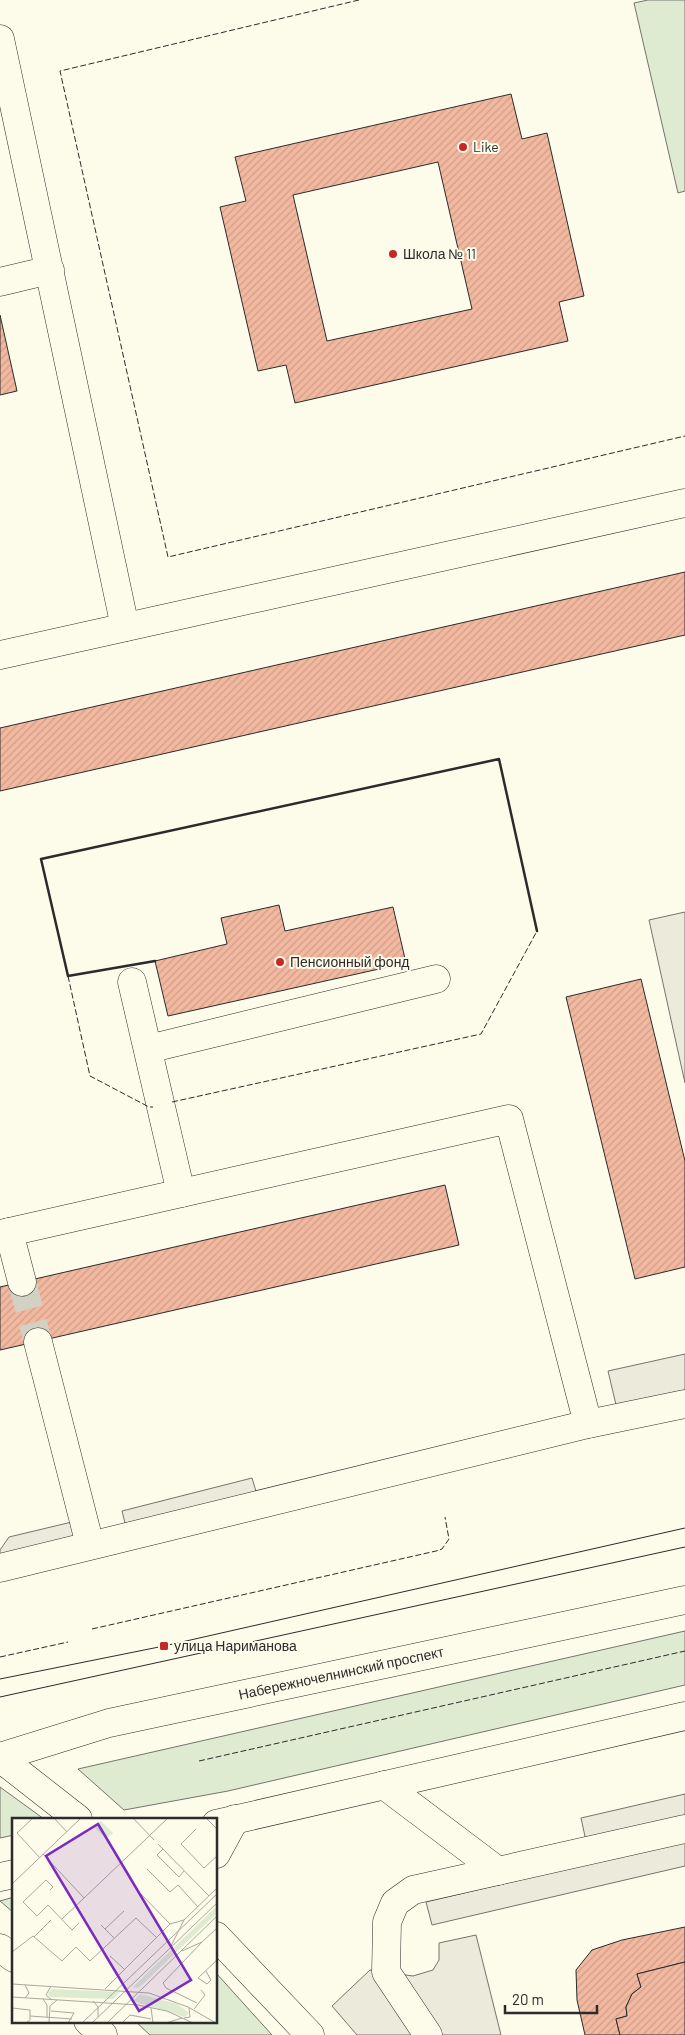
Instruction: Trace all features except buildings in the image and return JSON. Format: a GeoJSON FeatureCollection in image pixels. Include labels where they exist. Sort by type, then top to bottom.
{"type":"FeatureCollection","features":[{"type":"Feature","properties":{"kind":"main road"},"geometry":{"type":"LineString","coordinates":[[0,40],[125,627]]}},
{"type":"Feature","properties":{"kind":"main road"},"geometry":{"type":"LineString","coordinates":[[0,282],[50,270]]}},
{"type":"Feature","properties":{"kind":"main road"},"geometry":{"type":"LineString","coordinates":[[0,655],[685,503]]}},
{"type":"Feature","properties":{"kind":"main road"},"geometry":{"type":"LineString","coordinates":[[148,1049],[436,980]]}},
{"type":"Feature","properties":{"kind":"main road"},"geometry":{"type":"LineString","coordinates":[[132,982],[181,1192]]}},
{"type":"Feature","properties":{"kind":"main road"},"geometry":{"type":"LineString","coordinates":[[22,1282],[5,1233],[509,1118],[588,1424]]}},
{"type":"Feature","properties":{"kind":"main road"},"geometry":{"type":"LineString","coordinates":[[38,1342],[90,1545]]}},
{"type":"Feature","properties":{"kind":"main road"},"geometry":{"type":"LineString","coordinates":[[0,1568],[588,1424],[685,1404]]}},
{"type":"Feature","properties":{"kind":"main road","name":"Набережночелнинский проспект"},"geometry":{"type":"LineString","coordinates":[[0,1758],[110,1723],[679,1598]]}},
{"type":"Feature","properties":{"kind":"main road"},"geometry":{"type":"LineString","coordinates":[[218,1848],[226,1822],[685,1716]]}},
{"type":"Feature","properties":{"kind":"main road"},"geometry":{"type":"LineString","coordinates":[[0,1758],[77,1818]]}},
{"type":"Feature","properties":{"kind":"main road"},"geometry":{"type":"LineString","coordinates":[[384,1785],[498,1871]]}},
{"type":"Feature","properties":{"kind":"main road"},"geometry":{"type":"LineString","coordinates":[[428,2035],[386,1972],[387,1922],[395,1903],[413,1890],[685,1829]]}},
{"type":"Feature","properties":{"kind":"main road"},"geometry":{"type":"LineString","coordinates":[[218,1934],[310,2035]]}},
{"type":"Feature","properties":{"kind":"main road"},"geometry":{"type":"LineString","coordinates":[[0,1948],[12,1957]]}},
{"type":"Feature","properties":{"kind":"main road"},"geometry":{"type":"LineString","coordinates":[[89,2022],[103,2035]]}},
{"type":"Feature","properties":{"kind":"green space"},"geometry":{"type":"Polygon","coordinates":[[[648,0],[685,0],[685,191],[678,193],[634,3],[648,0]]]}},
{"type":"Feature","properties":{"kind":"green space"},"geometry":{"type":"Polygon","coordinates":[[[685,1631],[685,1685],[228,1791],[124,1810],[78,1769],[685,1631]]]}},
{"type":"Feature","properties":{"kind":"green space"},"geometry":{"type":"Polygon","coordinates":[[[0,1787],[43,1818],[12,1818],[12,1835],[0,1838],[0,1787]]]}},
{"type":"Feature","properties":{"kind":"green space"},"geometry":{"type":"Polygon","coordinates":[[[12,1898],[12,1911],[0,1901],[12,1898]]]}},
{"type":"Feature","properties":{"kind":"green space"},"geometry":{"type":"Polygon","coordinates":[[[218,1975],[272,2035],[150,2035],[136,2022],[218,2022],[218,1975]]]}},
{"type":"Feature","properties":{"kind":"shaded area"},"geometry":{"type":"Polygon","coordinates":[[[685,912],[685,1083],[649,920],[685,912]]]}},
{"type":"Feature","properties":{"kind":"shaded area"},"geometry":{"type":"Polygon","coordinates":[[[685,1354],[685,1393],[617,1409],[608,1371],[685,1354]]]}},
{"type":"Feature","properties":{"kind":"shaded area"},"geometry":{"type":"Polygon","coordinates":[[[252,1478],[258,1498],[127,1531],[122,1511],[252,1478]]]}},
{"type":"Feature","properties":{"kind":"shaded area"},"geometry":{"type":"Polygon","coordinates":[[[76,1521],[80,1540],[0,1559],[0,1550],[9,1537],[76,1521]]]}},
{"type":"Feature","properties":{"kind":"shaded area"},"geometry":{"type":"Polygon","coordinates":[[[685,1794],[685,1818],[586,1841],[581,1818],[685,1794]]]}},
{"type":"Feature","properties":{"kind":"shaded area"},"geometry":{"type":"Polygon","coordinates":[[[685,1841],[685,1866],[432,1925],[426,1902],[685,1841]]]}},
{"type":"Feature","properties":{"kind":"shaded area"},"geometry":{"type":"Polygon","coordinates":[[[476,1935],[501,2035],[357,2035],[332,2006],[370,1970],[413,1976],[433,1970],[439,1960],[439,1943],[476,1935]]]}},
{"type":"Feature","properties":{"kind":"tunnel"},"geometry":{"type":"LineString","coordinates":[[22,1282],[38,1342]]}},
{"type":"Feature","properties":{"kind":"tram line"},"geometry":{"type":"LineString","coordinates":[[0,1679],[164,1646],[685,1528]]}},
{"type":"Feature","properties":{"kind":"tram line"},"geometry":{"type":"LineString","coordinates":[[0,1697],[685,1547]]}},
{"type":"Feature","properties":{"kind":"fence"},"geometry":{"type":"LineString","coordinates":[[359,0],[60,71],[168,557],[685,436]]}},
{"type":"Feature","properties":{"kind":"fence"},"geometry":{"type":"LineString","coordinates":[[172,1102],[481,1034],[537,931]]}},
{"type":"Feature","properties":{"kind":"fence"},"geometry":{"type":"LineString","coordinates":[[68,976],[90,1076],[149,1107],[153,1107]]}},
{"type":"Feature","properties":{"kind":"fence"},"geometry":{"type":"LineString","coordinates":[[92,1629],[436,1551],[442,1549],[449,1539],[445,1517]]}},
{"type":"Feature","properties":{"kind":"fence"},"geometry":{"type":"LineString","coordinates":[[0,1657],[68,1642]]}},
{"type":"Feature","properties":{"kind":"fence"},"geometry":{"type":"LineString","coordinates":[[199,1761],[685,1651]]}},
{"type":"Feature","properties":{"kind":"wall"},"geometry":{"type":"LineString","coordinates":[[155,961],[68,976],[41,859],[499,759],[537,931]]}},
{"type":"Feature","properties":{"kind":"place","name":"Like"},"geometry":{"type":"Point","coordinates":[463,147]}},
{"type":"Feature","properties":{"kind":"place","name":"Школа № 11"},"geometry":{"type":"Point","coordinates":[393,254]}},
{"type":"Feature","properties":{"kind":"place","name":"Пенсионный фонд"},"geometry":{"type":"Point","coordinates":[280,962]}},
{"type":"Feature","properties":{"kind":"place","name":"улица Нариманова"},"geometry":{"type":"Point","coordinates":[164,1646]}}]}
